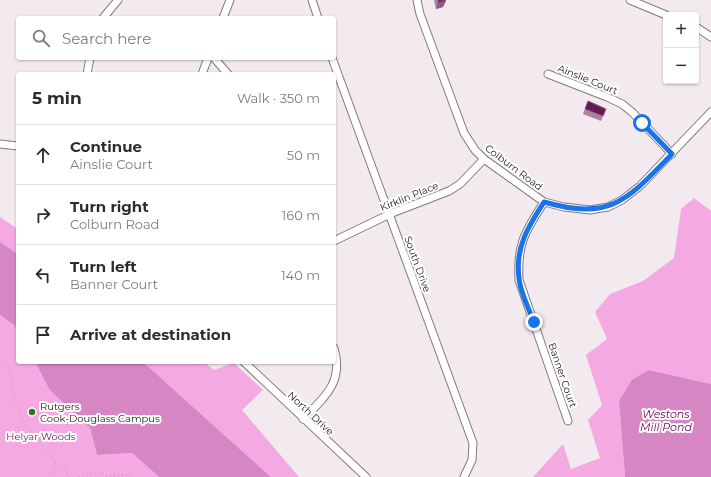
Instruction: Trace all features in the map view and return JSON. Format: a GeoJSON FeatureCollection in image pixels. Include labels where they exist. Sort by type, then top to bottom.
{"type":"FeatureCollection","features":[{"type":"Feature","properties":{"kind":"street"},"geometry":{"type":"LineString","coordinates":[[105,16],[118,0]]}},
{"type":"Feature","properties":{"kind":"street"},"geometry":{"type":"LineString","coordinates":[[224,16],[230,0]]}},
{"type":"Feature","properties":{"kind":"street"},"geometry":{"type":"LineString","coordinates":[[312,0],[317,16]]}},
{"type":"Feature","properties":{"kind":"street","name":"Colburn Road"},"geometry":{"type":"LineString","coordinates":[[417,0],[420,14],[464,133],[475,150],[484,159],[544,202],[564,208],[590,210],[608,207],[622,200],[640,186],[711,112]]}},
{"type":"Feature","properties":{"kind":"street"},"geometry":{"type":"LineString","coordinates":[[630,0],[663,14]]}},
{"type":"Feature","properties":{"kind":"street"},"geometry":{"type":"LineString","coordinates":[[699,29],[711,37]]}},
{"type":"Feature","properties":{"kind":"street"},"geometry":{"type":"LineString","coordinates":[[87,72],[90,60]]}},
{"type":"Feature","properties":{"kind":"street"},"geometry":{"type":"LineString","coordinates":[[203,72],[207,60]]}},
{"type":"Feature","properties":{"kind":"street"},"geometry":{"type":"LineString","coordinates":[[216,60],[226,72]]}},
{"type":"Feature","properties":{"kind":"street","name":"South Drive"},"geometry":{"type":"LineString","coordinates":[[333,60],[473,444],[472,460],[464,477]]}},
{"type":"Feature","properties":{"kind":"street","name":"Ainslie Court"},"geometry":{"type":"LineString","coordinates":[[548,74],[622,104],[632,112],[672,154]]}},
{"type":"Feature","properties":{"kind":"street"},"geometry":{"type":"LineString","coordinates":[[0,144],[16,146]]}},
{"type":"Feature","properties":{"kind":"street","name":"Kirklin Place"},"geometry":{"type":"LineString","coordinates":[[336,240],[389,214],[449,191],[460,184],[484,159]]}},
{"type":"Feature","properties":{"kind":"street","name":"Banner Court"},"geometry":{"type":"LineString","coordinates":[[544,202],[526,230],[518,260],[519,280],[568,421]]}},
{"type":"Feature","properties":{"kind":"street"},"geometry":{"type":"LineString","coordinates":[[303,419],[322,399],[334,383],[337,366],[336,360]]}},
{"type":"Feature","properties":{"kind":"street","name":"North Drive"},"geometry":{"type":"LineString","coordinates":[[246,364],[366,477]]}},
{"type":"Feature","properties":{"kind":"path"},"geometry":{"type":"LineString","coordinates":[[0,358],[8,366],[12,391],[20,416],[31,433],[47,450],[56,463],[63,468],[68,469],[67,476],[70,477]]}},
{"type":"Feature","properties":{"kind":"path"},"geometry":{"type":"LineString","coordinates":[[56,463],[54,472],[56,477]]}},
{"type":"Feature","properties":{"kind":"path"},"geometry":{"type":"LineString","coordinates":[[79,477],[90,474],[100,474],[107,476],[127,475],[130,477]]}},
{"type":"Feature","properties":{"kind":"green space"},"geometry":{"type":"Polygon","coordinates":[[[694,198],[711,211],[711,384],[649,370],[619,401],[625,477],[533,477],[563,444],[571,469],[600,458],[588,420],[602,405],[586,355],[607,339],[595,312],[610,294],[643,281],[674,258],[681,209],[694,198]]]}},
{"type":"Feature","properties":{"kind":"green space"},"geometry":{"type":"Polygon","coordinates":[[[0,217],[16,228],[16,253],[0,242],[0,217]]]}},
{"type":"Feature","properties":{"kind":"green space","name":"Helyar Woods"},"geometry":{"type":"Polygon","coordinates":[[[0,315],[14,325],[16,328],[16,364],[36,364],[51,390],[90,428],[97,455],[132,453],[159,477],[0,477],[0,315]]]}},
{"type":"Feature","properties":{"kind":"green space"},"geometry":{"type":"Polygon","coordinates":[[[145,364],[206,364],[214,370],[235,364],[263,390],[242,410],[299,477],[271,477],[145,364]]]}},
{"type":"Feature","properties":{"kind":"water"},"geometry":{"type":"Polygon","coordinates":[[[0,242],[16,253],[16,328],[14,325],[0,315],[0,242]]]}},
{"type":"Feature","properties":{"kind":"water"},"geometry":{"type":"Polygon","coordinates":[[[36,364],[145,364],[271,477],[159,477],[132,453],[97,455],[90,428],[50,390],[36,364]]]}},
{"type":"Feature","properties":{"kind":"water","name":"Westons Mill Pond"},"geometry":{"type":"Polygon","coordinates":[[[649,370],[711,384],[711,477],[625,477],[619,401],[632,380],[649,370]]]}},
{"type":"Feature","properties":{"kind":"building"},"geometry":{"type":"Polygon","coordinates":[[[438,0],[445,0],[446,1],[438,3],[438,0]]]}},
{"type":"Feature","properties":{"kind":"building"},"geometry":{"type":"Polygon","coordinates":[[[588,101],[606,109],[603,116],[585,109],[588,101]]]}},
{"type":"Feature","properties":{"kind":"place","name":"Rutgers Cook-Douglass Campus"},"geometry":{"type":"Point","coordinates":[32,412]}},
{"type":"Feature","properties":{"kind":"route"},"geometry":{"type":"LineString","coordinates":[[534,322],[519,280],[518,260],[526,230],[544,202],[564,208],[575,209],[590,210],[608,207],[622,200],[640,186],[672,154],[642,123]]}}]}
